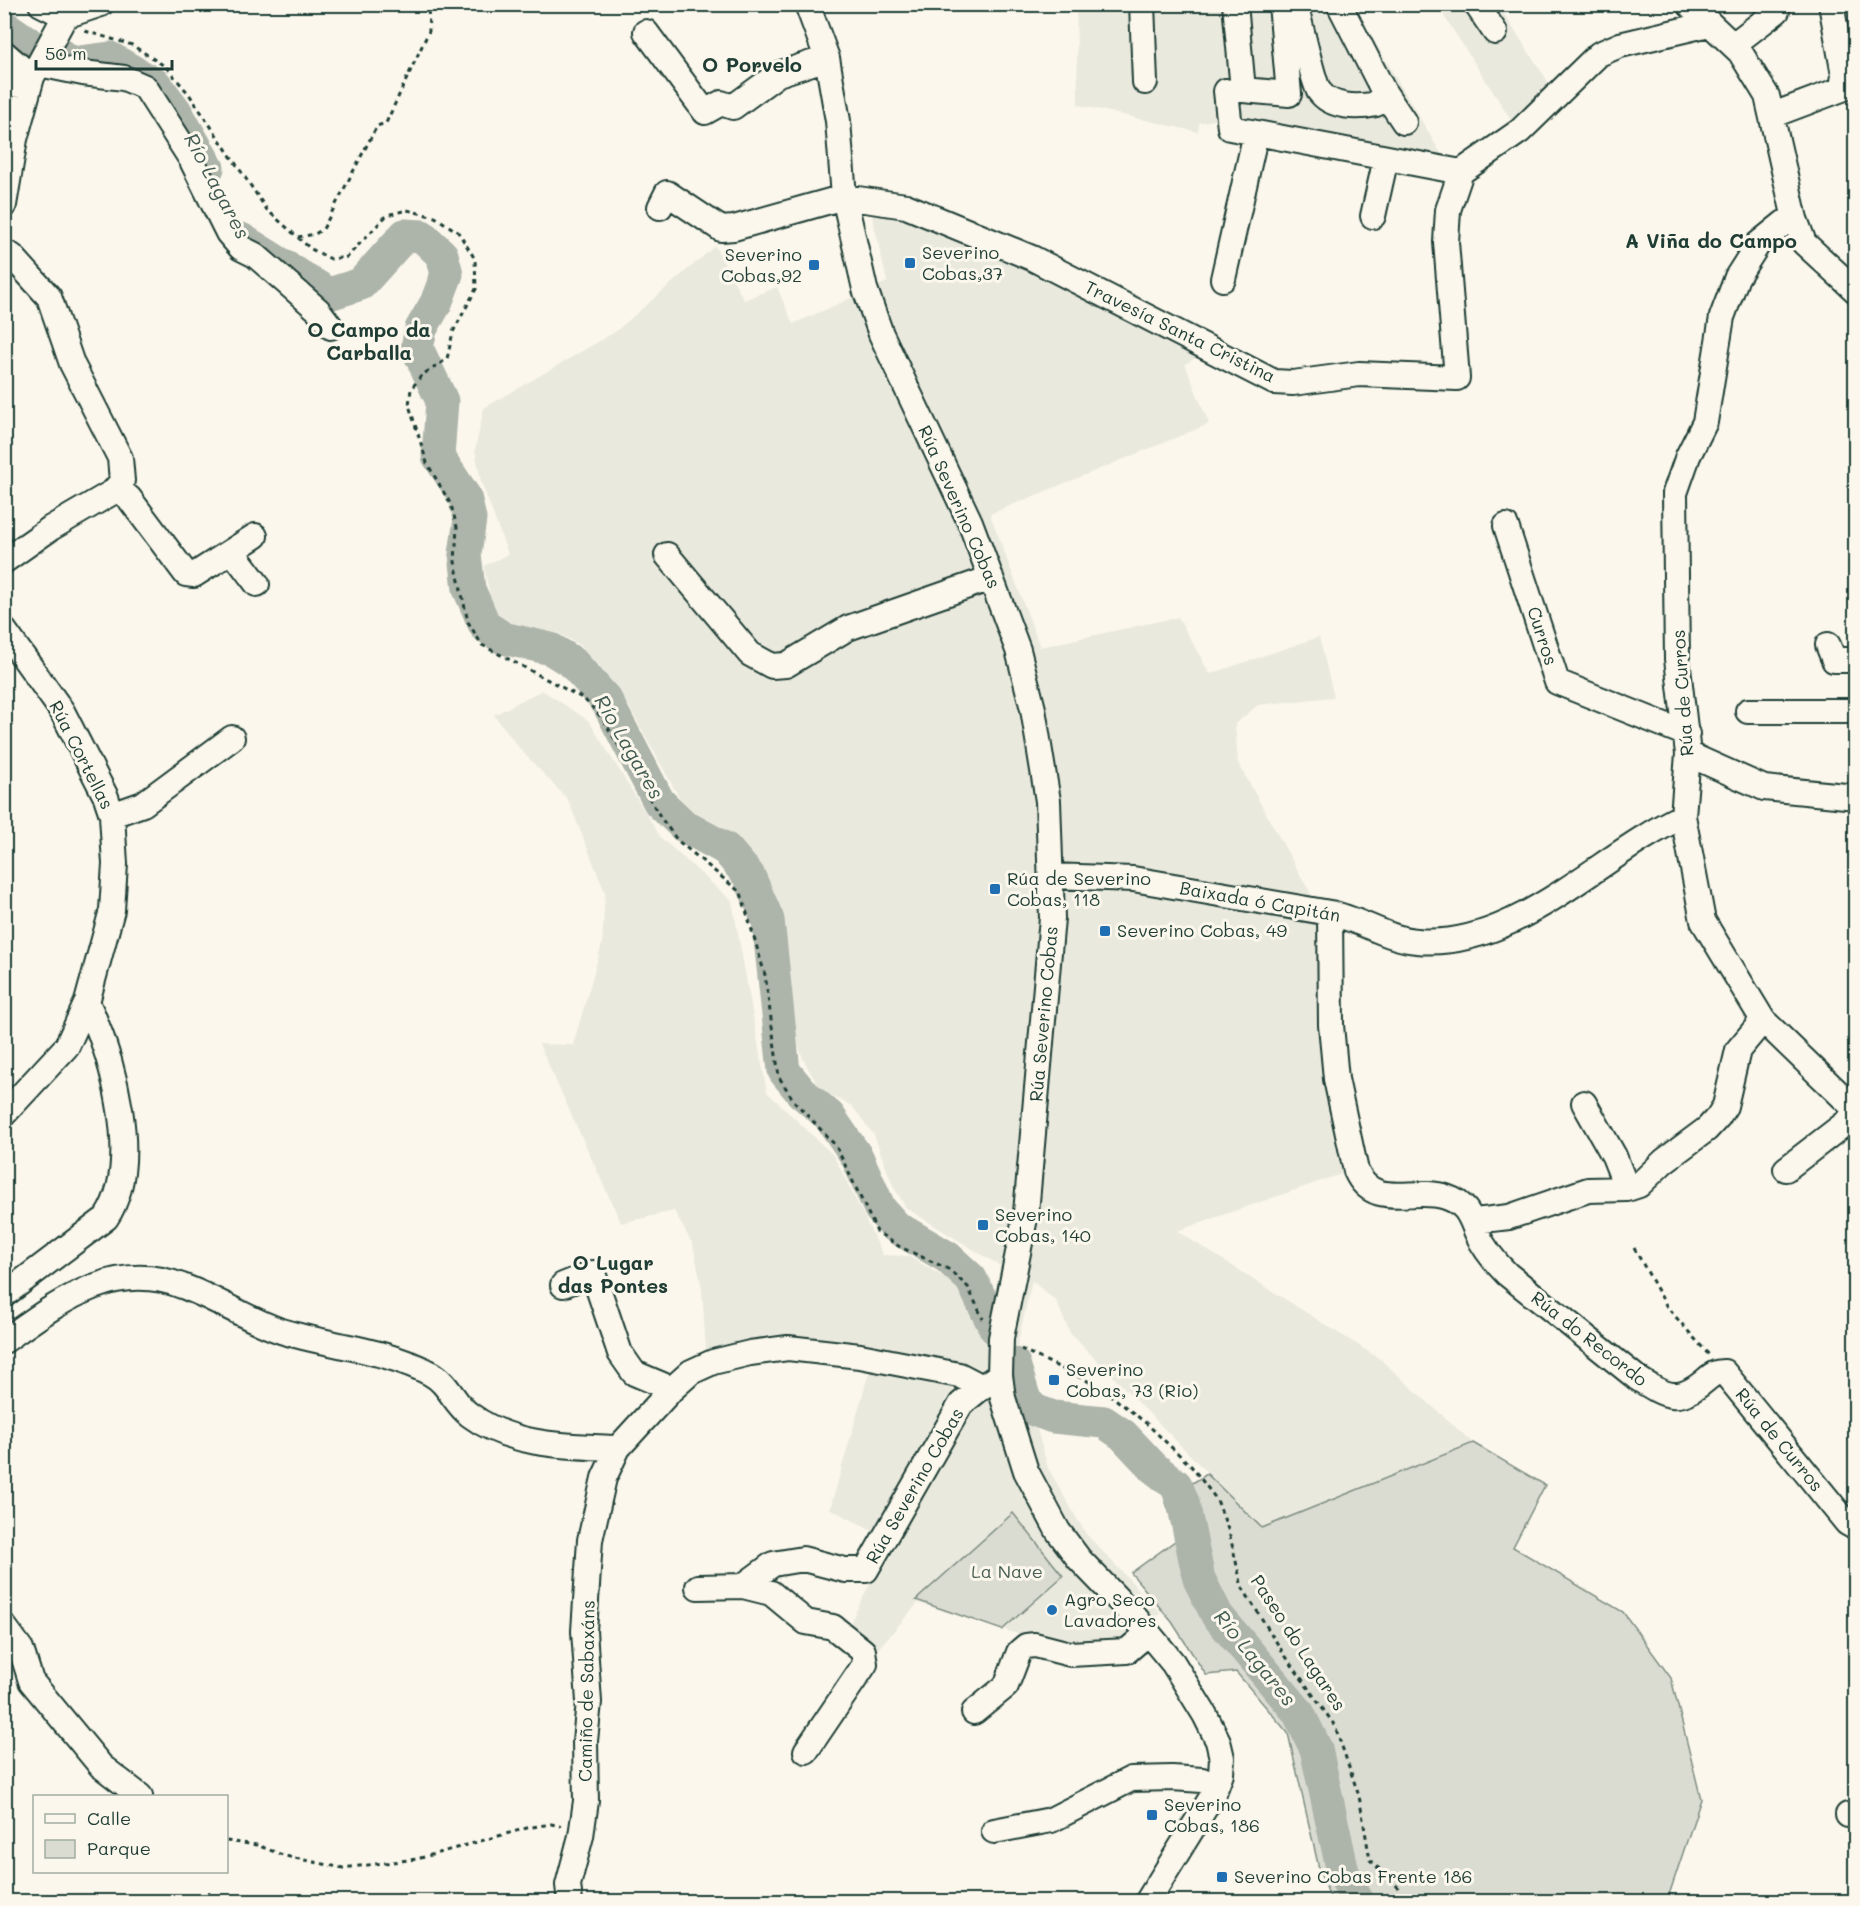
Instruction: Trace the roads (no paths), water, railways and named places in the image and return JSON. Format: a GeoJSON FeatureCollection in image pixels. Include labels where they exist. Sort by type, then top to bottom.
{"type":"FeatureCollection","features":[{"type":"Feature","properties":{"kind":"street"},"geometry":{"type":"LineString","coordinates":[[4,205],[15,139],[47,51],[41,4]]}},
{"type":"Feature","properties":{"kind":"street"},"geometry":{"type":"LineString","coordinates":[[4,84],[47,51],[101,4]]}},
{"type":"Feature","properties":{"kind":"street","name":"Rúa Severino Cobas"},"geometry":{"type":"LineString","coordinates":[[807,4],[827,58],[838,121],[844,197],[854,251],[881,334],[954,486],[1018,650],[1034,709],[1048,801],[1052,918],[1030,1174],[1014,1274],[991,1381],[1040,1502],[1079,1559],[1148,1633],[1191,1690],[1218,1741],[1222,1758],[1221,1774],[1216,1786],[1147,1902]]}},
{"type":"Feature","properties":{"kind":"street"},"geometry":{"type":"LineString","coordinates":[[1142,4],[1145,82]]}},
{"type":"Feature","properties":{"kind":"street"},"geometry":{"type":"LineString","coordinates":[[1235,4],[1243,90],[1288,94],[1281,4]]}},
{"type":"Feature","properties":{"kind":"street"},"geometry":{"type":"LineString","coordinates":[[1295,4],[1319,91],[1336,103],[1358,108],[1376,104],[1384,92]]}},
{"type":"Feature","properties":{"kind":"street"},"geometry":{"type":"LineString","coordinates":[[1339,4],[1384,92],[1404,122]]}},
{"type":"Feature","properties":{"kind":"street"},"geometry":{"type":"LineString","coordinates":[[1476,4],[1495,32]]}},
{"type":"Feature","properties":{"kind":"street"},"geometry":{"type":"LineString","coordinates":[[1689,4],[1740,52],[1767,96],[1795,219],[1804,243],[1856,291]]}},
{"type":"Feature","properties":{"kind":"street"},"geometry":{"type":"LineString","coordinates":[[1773,115],[1842,89],[1844,75],[1831,4]]}},
{"type":"Feature","properties":{"kind":"street"},"geometry":{"type":"LineString","coordinates":[[1733,45],[1777,12]]}},
{"type":"Feature","properties":{"kind":"street"},"geometry":{"type":"LineString","coordinates":[[1226,91],[1230,128],[1461,172],[1520,131],[1599,54],[1620,45],[1709,24]]}},
{"type":"Feature","properties":{"kind":"street"},"geometry":{"type":"LineString","coordinates":[[646,32],[705,112],[721,103],[733,107],[778,74],[827,58]]}},
{"type":"Feature","properties":{"kind":"street"},"geometry":{"type":"LineString","coordinates":[[4,53],[47,51],[83,73],[124,78],[145,87],[191,159],[228,233],[240,248],[255,255],[318,310],[331,327]]}},
{"type":"Feature","properties":{"kind":"street"},"geometry":{"type":"LineString","coordinates":[[1223,279],[1256,133]]}},
{"type":"Feature","properties":{"kind":"street"},"geometry":{"type":"LineString","coordinates":[[1373,216],[1386,158]]}},
{"type":"Feature","properties":{"kind":"street","name":"Travesía Santa Cristina"},"geometry":{"type":"LineString","coordinates":[[844,197],[906,206],[1032,258],[1274,382],[1293,383],[1359,374],[1457,378],[1446,242],[1448,210],[1461,172]]}},
{"type":"Feature","properties":{"kind":"street"},"geometry":{"type":"LineString","coordinates":[[660,207],[668,193],[721,229],[734,228],[844,197]]}},
{"type":"Feature","properties":{"kind":"street","name":"Rúa de Curros"},"geometry":{"type":"LineString","coordinates":[[1795,219],[1784,223],[1758,244],[1737,277],[1722,316],[1706,422],[1688,456],[1675,493],[1677,658],[1688,744],[1683,816],[1703,921],[1764,1020],[1856,1110]]}},
{"type":"Feature","properties":{"kind":"street"},"geometry":{"type":"LineString","coordinates":[[4,252],[12,256],[49,297],[72,364],[120,458],[122,481],[117,488],[51,528],[4,561]]}},
{"type":"Feature","properties":{"kind":"street"},"geometry":{"type":"LineString","coordinates":[[117,488],[129,498],[186,574],[194,575],[255,536]]}},
{"type":"Feature","properties":{"kind":"street","name":"Curros"},"geometry":{"type":"LineString","coordinates":[[1506,525],[1557,682],[1688,744]]}},
{"type":"Feature","properties":{"kind":"street"},"geometry":{"type":"LineString","coordinates":[[232,551],[257,584]]}},
{"type":"Feature","properties":{"kind":"street"},"geometry":{"type":"LineString","coordinates":[[667,555],[750,654],[772,666],[786,665],[848,628],[991,578]]}},
{"type":"Feature","properties":{"kind":"street","name":"Rúa Cortellas"},"geometry":{"type":"LineString","coordinates":[[4,630],[62,711],[106,797],[112,814],[115,864],[112,910],[87,1002],[67,1046],[4,1114]]}},
{"type":"Feature","properties":{"kind":"street"},"geometry":{"type":"LineString","coordinates":[[1828,645],[1834,660],[1856,660]]}},
{"type":"Feature","properties":{"kind":"street"},"geometry":{"type":"LineString","coordinates":[[1748,711],[1856,711]]}},
{"type":"Feature","properties":{"kind":"street"},"geometry":{"type":"LineString","coordinates":[[112,814],[143,804],[232,738]]}},
{"type":"Feature","properties":{"kind":"street"},"geometry":{"type":"LineString","coordinates":[[1688,744],[1764,788],[1856,797]]}},
{"type":"Feature","properties":{"kind":"street","name":"Baixada ó Capitán"},"geometry":{"type":"LineString","coordinates":[[1052,876],[1132,879],[1330,913],[1414,941],[1438,941],[1480,933],[1518,918],[1656,829],[1683,816]]}},
{"type":"Feature","properties":{"kind":"street","name":"Rúa do Recordo"},"geometry":{"type":"LineString","coordinates":[[1330,913],[1331,1025],[1336,1079],[1356,1171],[1361,1183],[1370,1190],[1383,1194],[1444,1196],[1463,1207],[1475,1221],[1477,1232],[1488,1251],[1507,1274],[1637,1378],[1658,1391],[1673,1396],[1685,1395],[1712,1375],[1726,1374]]}},
{"type":"Feature","properties":{"kind":"street"},"geometry":{"type":"LineString","coordinates":[[4,1295],[106,1218],[114,1205],[122,1164],[121,1105],[97,1024],[87,1002]]}},
{"type":"Feature","properties":{"kind":"street"},"geometry":{"type":"LineString","coordinates":[[1475,1221],[1509,1217],[1588,1190],[1627,1190],[1639,1185],[1664,1161],[1707,1129],[1718,1117],[1725,1106],[1738,1050],[1764,1020]]}},
{"type":"Feature","properties":{"kind":"street"},"geometry":{"type":"LineString","coordinates":[[1584,1103],[1614,1156],[1627,1190]]}},
{"type":"Feature","properties":{"kind":"street"},"geometry":{"type":"LineString","coordinates":[[1786,1169],[1856,1115]]}},
{"type":"Feature","properties":{"kind":"street"},"geometry":{"type":"LineString","coordinates":[[563,1285],[593,1273],[620,1353],[634,1373],[672,1389]]}},
{"type":"Feature","properties":{"kind":"street"},"geometry":{"type":"LineString","coordinates":[[4,1341],[64,1299],[106,1281],[129,1278],[169,1281],[281,1330],[400,1361],[431,1374],[450,1389],[470,1416],[508,1435],[545,1445],[618,1448]]}},
{"type":"Feature","properties":{"kind":"street","name":"Camiño de Sabaxáns"},"geometry":{"type":"LineString","coordinates":[[570,1902],[568,1885],[581,1836],[585,1801],[585,1741],[589,1702],[584,1631],[590,1540],[604,1479],[618,1448],[672,1389],[691,1372],[713,1362],[750,1353],[788,1348],[902,1362],[991,1381]]}},
{"type":"Feature","properties":{"kind":"street","name":"Rúa de Curros"},"geometry":{"type":"LineString","coordinates":[[1726,1374],[1846,1523],[1856,1528]]}},
{"type":"Feature","properties":{"kind":"street","name":"Rúa Severino Cobas"},"geometry":{"type":"LineString","coordinates":[[743,1586],[773,1564],[803,1559],[845,1570],[866,1570],[961,1404],[991,1381]]}},
{"type":"Feature","properties":{"kind":"street"},"geometry":{"type":"LineString","coordinates":[[698,1587],[743,1586],[771,1593],[806,1622],[832,1628],[863,1651],[865,1664],[807,1751]]}},
{"type":"Feature","properties":{"kind":"street"},"geometry":{"type":"LineString","coordinates":[[4,1626],[21,1650],[31,1681],[101,1766],[137,1795]]}},
{"type":"Feature","properties":{"kind":"street"},"geometry":{"type":"LineString","coordinates":[[974,1712],[1006,1686],[1019,1652],[1026,1646],[1035,1645],[1070,1654],[1127,1651],[1148,1633]]}},
{"type":"Feature","properties":{"kind":"street"},"geometry":{"type":"LineString","coordinates":[[994,1831],[1051,1820],[1131,1779],[1202,1780],[1216,1786]]}},
{"type":"Feature","properties":{"kind":"waterway","name":"Río Lagares"},"geometry":{"type":"LineString","coordinates":[[4,26],[36,48],[59,53],[71,63],[110,58],[156,85],[175,110],[208,168]]}},
{"type":"Feature","properties":{"kind":"waterway","name":"Río Lagares"},"geometry":{"type":"LineString","coordinates":[[241,239],[329,294],[361,284],[405,235],[422,236],[442,255],[447,274],[436,303],[421,329],[417,348],[442,401],[438,456],[465,497],[470,519],[465,554],[469,589],[485,626],[503,638],[551,649],[572,662],[606,700],[659,802],[684,826],[726,849],[749,876],[768,920],[784,1071],[802,1093],[829,1116],[857,1157],[880,1209],[896,1227],[947,1257],[971,1279],[995,1328]]}},
{"type":"Feature","properties":{"kind":"waterway","name":"Río Lagares"},"geometry":{"type":"LineString","coordinates":[[1014,1364],[1025,1400],[1034,1410],[1053,1417],[1104,1422],[1123,1435],[1154,1468],[1176,1485],[1183,1502],[1199,1579],[1217,1615],[1298,1712],[1316,1749],[1343,1872],[1358,1902]]}},
{"type":"Feature","properties":{"kind":"place","name":"Severino Cobas,37"},"geometry":{"type":"Point","coordinates":[910,263]}},
{"type":"Feature","properties":{"kind":"place","name":"Severino Cobas,92"},"geometry":{"type":"Point","coordinates":[814,265]}},
{"type":"Feature","properties":{"kind":"place","name":"Rúa de Severino Cobas, 118"},"geometry":{"type":"Point","coordinates":[995,889]}},
{"type":"Feature","properties":{"kind":"place","name":"Severino Cobas, 49"},"geometry":{"type":"Point","coordinates":[1105,931]}},
{"type":"Feature","properties":{"kind":"place","name":"Severino Cobas, 140"},"geometry":{"type":"Point","coordinates":[983,1225]}},
{"type":"Feature","properties":{"kind":"place","name":"Severino Cobas, 73 (Rio)"},"geometry":{"type":"Point","coordinates":[1054,1380]}},
{"type":"Feature","properties":{"kind":"place","name":"Agro Seco Lavadores"},"geometry":{"type":"Point","coordinates":[1052,1610]}},
{"type":"Feature","properties":{"kind":"place","name":"Severino Cobas, 186"},"geometry":{"type":"Point","coordinates":[1152,1815]}},
{"type":"Feature","properties":{"kind":"place","name":"Severino Cobas Frente 186"},"geometry":{"type":"Point","coordinates":[1222,1877]}},
{"type":"Feature","properties":{"kind":"district","name":"O Porvelo"},"geometry":{"type":"Point","coordinates":[752,65]}},
{"type":"Feature","properties":{"kind":"district","name":"A Viña do Campo"},"geometry":{"type":"Point","coordinates":[1711,241]}},
{"type":"Feature","properties":{"kind":"district","name":"O Campo da Carballa"},"geometry":{"type":"Point","coordinates":[369,342]}},
{"type":"Feature","properties":{"kind":"district","name":"O Lugar das Pontes"},"geometry":{"type":"Point","coordinates":[613,1274]}},
{"type":"Feature","properties":{"kind":"park label","name":"La Nave"},"geometry":{"type":"Point","coordinates":[1007,1572]}}]}
